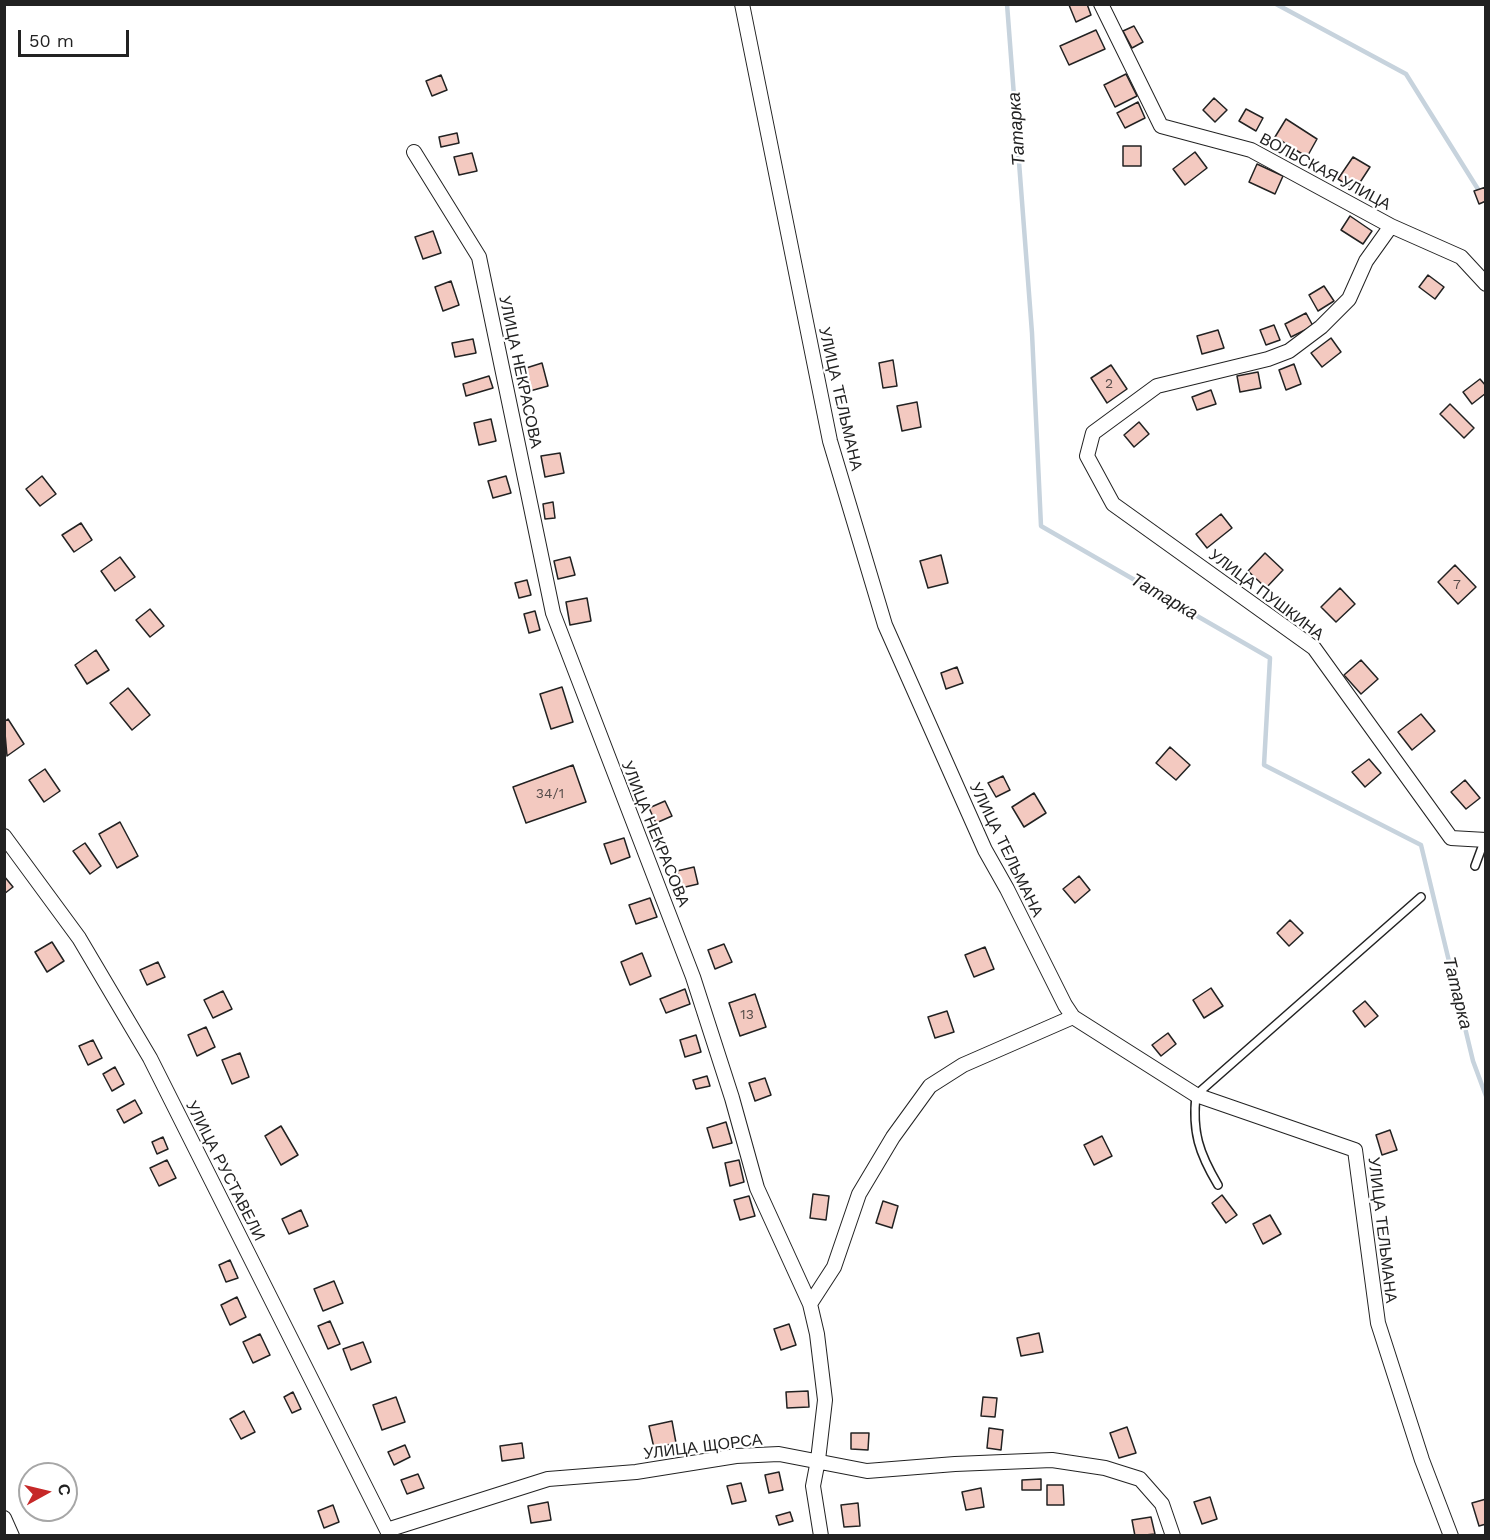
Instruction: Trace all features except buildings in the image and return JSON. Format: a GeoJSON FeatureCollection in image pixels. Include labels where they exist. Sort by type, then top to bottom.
{"type":"FeatureCollection","features":[{"type":"Feature","properties":{"kind":"street","name":"УЛИЦА ТЕЛЬМАНА"},"geometry":{"type":"LineString","coordinates":[[742,4],[830,441],[885,625],[985,850],[1073,1017],[1196,1095],[1355,1150],[1377,1323],[1422,1460],[1451,1536]]}},
{"type":"Feature","properties":{"kind":"street","name":"ВОЛЬСКАЯ УЛИЦА"},"geometry":{"type":"LineString","coordinates":[[1101,4],[1161,126],[1251,150],[1391,226],[1461,257],[1485,284]]}},
{"type":"Feature","properties":{"kind":"street","name":"УЛИЦА НЕКРАСОВА"},"geometry":{"type":"LineString","coordinates":[[414,152],[479,257],[553,613],[693,977],[732,1098],[757,1188],[810,1304],[817,1334],[825,1400],[813,1486],[821,1536]]}},
{"type":"Feature","properties":{"kind":"street","name":"УЛИЦА ПУШКИНА"},"geometry":{"type":"LineString","coordinates":[[1391,226],[1366,261],[1349,299],[1321,327],[1290,351],[1236,368],[1157,386],[1093,433],[1087,456],[1113,504],[1314,648],[1451,838],[1485,839]]}},
{"type":"Feature","properties":{"kind":"street","name":"УЛИЦА РУСТАВЕЛИ"},"geometry":{"type":"LineString","coordinates":[[4,836],[79,938],[150,1058],[389,1533]]}},
{"type":"Feature","properties":{"kind":"street"},"geometry":{"type":"LineString","coordinates":[[810,1304],[834,1267],[859,1194],[893,1137],[930,1086],[963,1065],[1073,1017]]}},
{"type":"Feature","properties":{"kind":"street","name":"УЛИЦА ЩОРСА"},"geometry":{"type":"LineString","coordinates":[[389,1533],[548,1479],[636,1472],[736,1456],[778,1455],[818,1460],[867,1471],[1052,1460],[1105,1468],[1140,1479],[1162,1504],[1173,1536]]}},
{"type":"Feature","properties":{"kind":"street"},"geometry":{"type":"LineString","coordinates":[[4,1518],[12,1536]]}},
{"type":"Feature","properties":{"kind":"lane"},"geometry":{"type":"LineString","coordinates":[[1475,867],[1485,839]]}},
{"type":"Feature","properties":{"kind":"lane"},"geometry":{"type":"LineString","coordinates":[[1218,1185],[1203,1160],[1193,1122],[1196,1095],[1421,897]]}},
{"type":"Feature","properties":{"kind":"waterway","name":"Татарка"},"geometry":{"type":"LineString","coordinates":[[1007,4],[1032,333],[1041,526],[1270,658],[1264,765],[1421,845],[1473,1061],[1486,1096]]}},
{"type":"Feature","properties":{"kind":"waterway"},"geometry":{"type":"LineString","coordinates":[[1276,4],[1406,74],[1481,194]]}}]}
